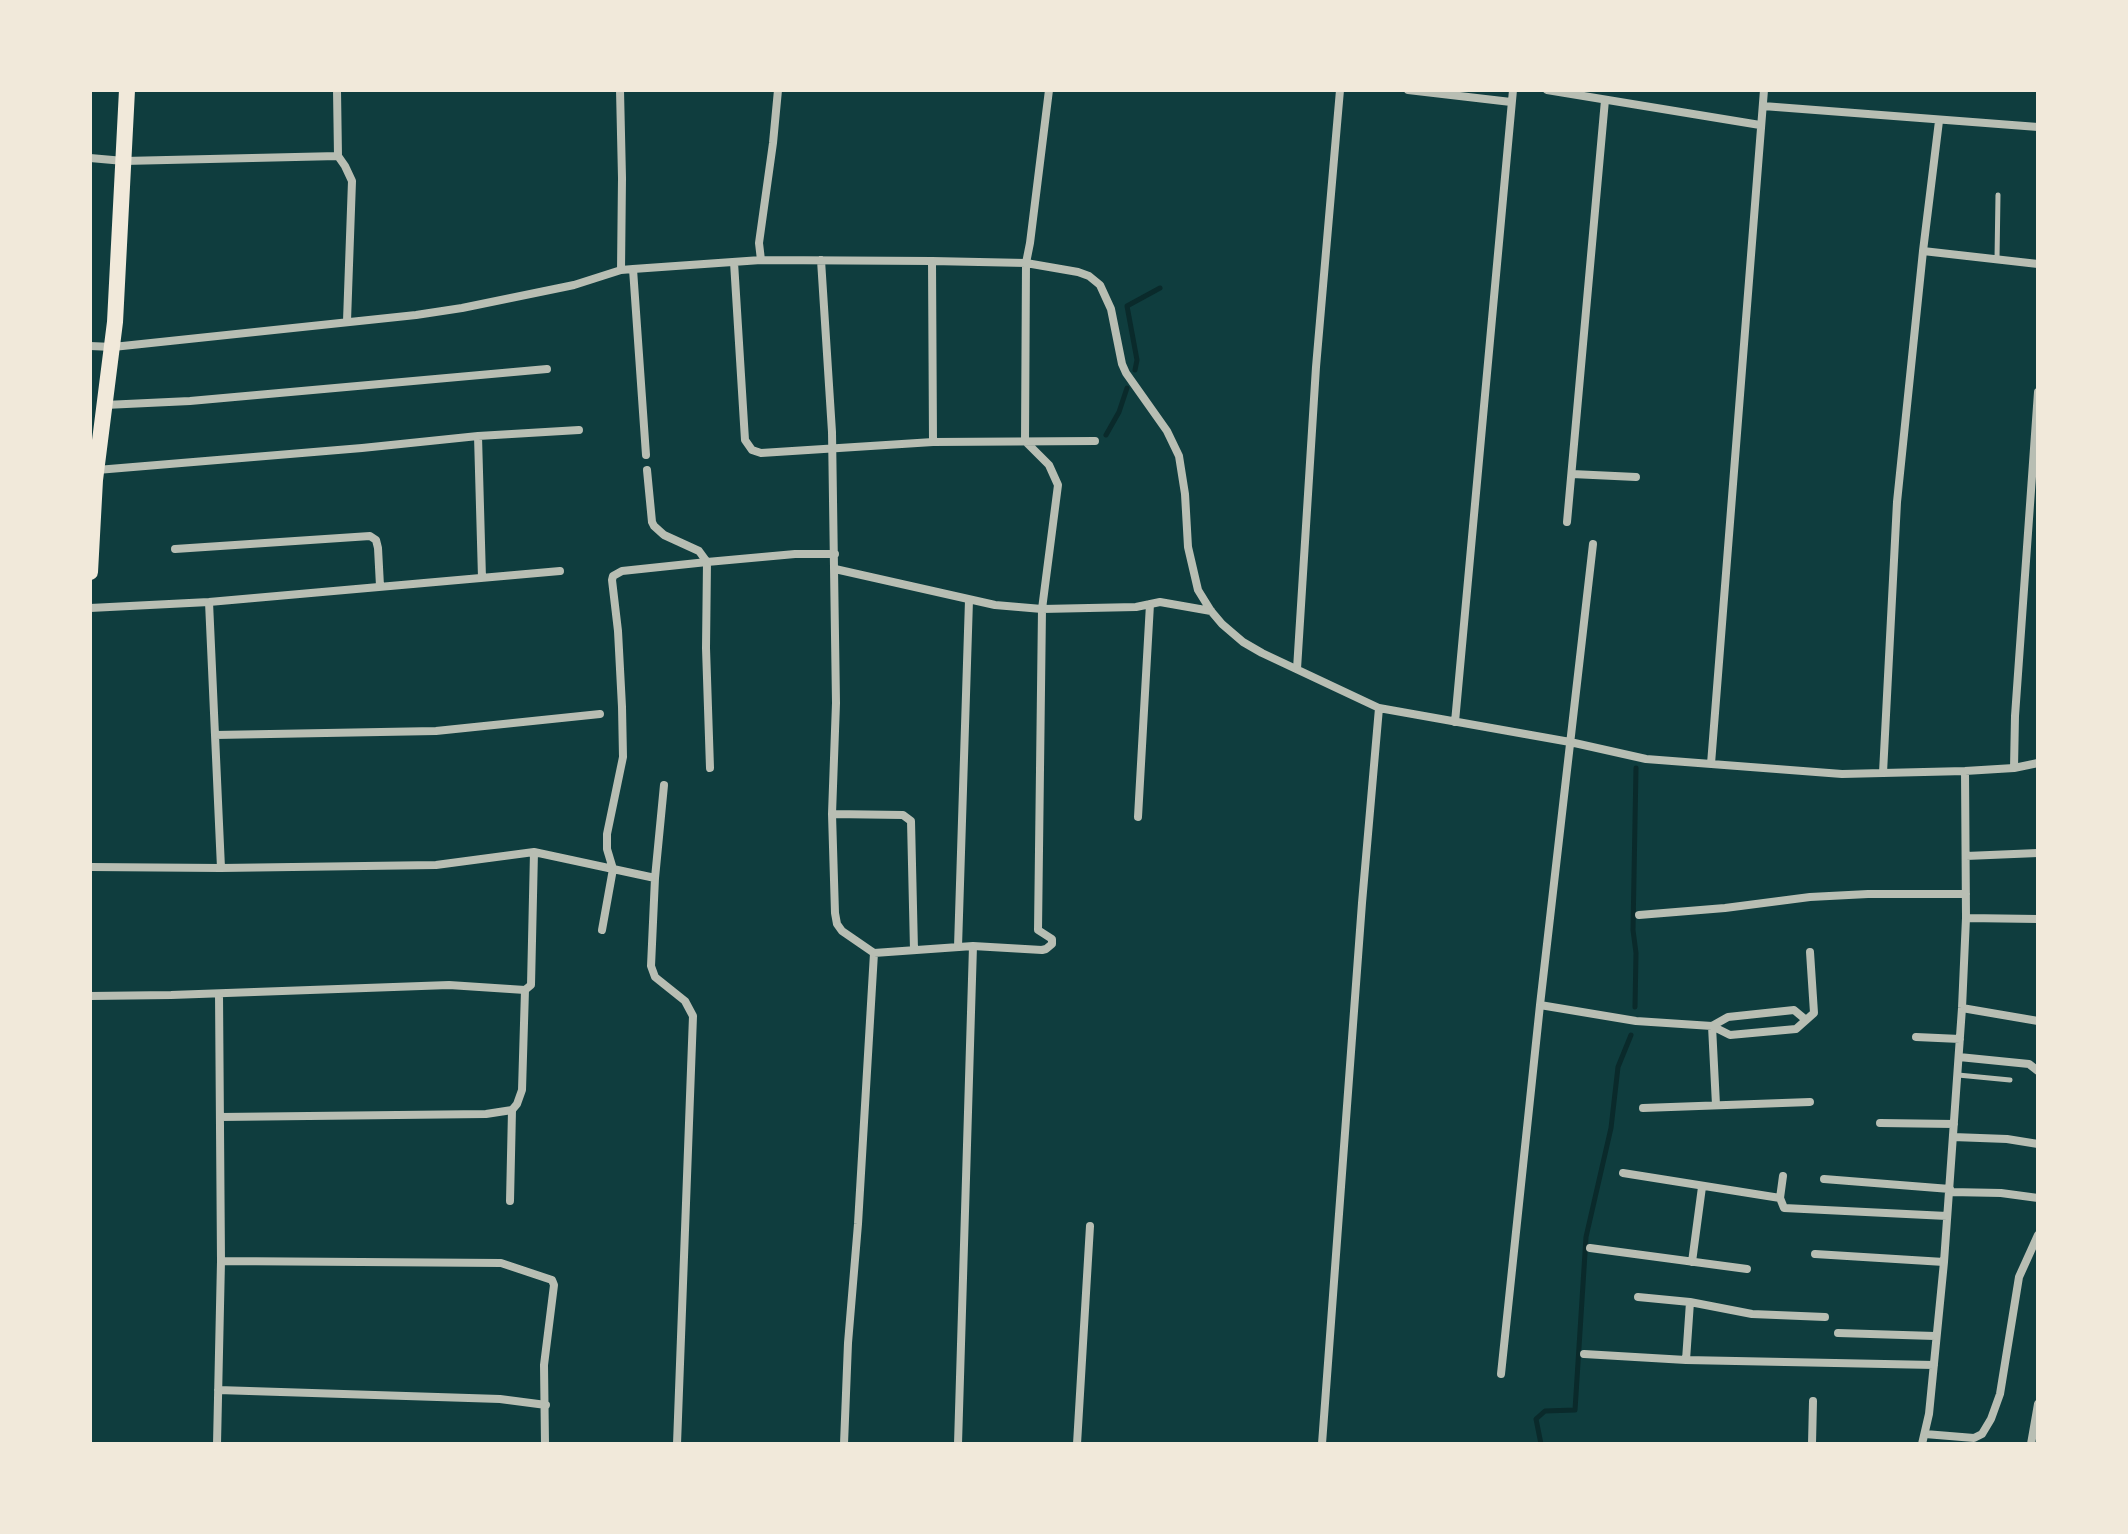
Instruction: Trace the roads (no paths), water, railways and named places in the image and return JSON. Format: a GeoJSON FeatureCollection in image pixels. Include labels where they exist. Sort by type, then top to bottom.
{"type":"FeatureCollection","features":[{"type":"Feature","properties":{"kind":"main road"},"geometry":{"type":"LineString","coordinates":[[90,572],[94,476],[113,347],[127,90]]}},
{"type":"Feature","properties":{"kind":"street"},"geometry":{"type":"LineString","coordinates":[[337,90],[338,156],[352,181],[347,321]]}},
{"type":"Feature","properties":{"kind":"street"},"geometry":{"type":"LineString","coordinates":[[620,90],[621,270]]}},
{"type":"Feature","properties":{"kind":"street"},"geometry":{"type":"LineString","coordinates":[[761,260],[759,243],[778,90]]}},
{"type":"Feature","properties":{"kind":"street"},"geometry":{"type":"LineString","coordinates":[[821,260],[833,449],[836,703],[832,814],[837,924],[846,935],[874,953],[973,946],[1042,950],[1052,944],[1052,939],[1038,930],[1042,609],[1058,485],[1049,465],[1025,441],[1026,263],[1049,90]]}},
{"type":"Feature","properties":{"kind":"street"},"geometry":{"type":"LineString","coordinates":[[1297,669],[1316,367],[1340,90]]}},
{"type":"Feature","properties":{"kind":"street"},"geometry":{"type":"LineString","coordinates":[[1408,90],[1511,102]]}},
{"type":"Feature","properties":{"kind":"street"},"geometry":{"type":"LineString","coordinates":[[1455,722],[1513,90]]}},
{"type":"Feature","properties":{"kind":"street"},"geometry":{"type":"LineString","coordinates":[[1547,90],[1760,125]]}},
{"type":"Feature","properties":{"kind":"street"},"geometry":{"type":"LineString","coordinates":[[1711,764],[1764,90]]}},
{"type":"Feature","properties":{"kind":"street"},"geometry":{"type":"LineString","coordinates":[[1567,522],[1605,100]]}},
{"type":"Feature","properties":{"kind":"street"},"geometry":{"type":"LineString","coordinates":[[1763,106],[2038,127]]}},
{"type":"Feature","properties":{"kind":"street"},"geometry":{"type":"LineString","coordinates":[[1883,773],[1897,502],[1939,121]]}},
{"type":"Feature","properties":{"kind":"street"},"geometry":{"type":"LineString","coordinates":[[90,158],[124,161],[338,156]]}},
{"type":"Feature","properties":{"kind":"street"},"geometry":{"type":"LineString","coordinates":[[1923,251],[2038,264]]}},
{"type":"Feature","properties":{"kind":"street"},"geometry":{"type":"LineString","coordinates":[[90,346],[113,347],[416,315],[574,285],[633,269],[761,260],[821,260],[1026,263],[1078,272],[1100,285],[1108,299],[1126,373],[1167,431],[1179,456],[1188,547],[1198,590],[1211,611],[1243,642],[1379,708],[1570,742],[1646,759],[1842,774],[1965,771],[2038,763]]}},
{"type":"Feature","properties":{"kind":"street"},"geometry":{"type":"LineString","coordinates":[[932,261],[933,442]]}},
{"type":"Feature","properties":{"kind":"street"},"geometry":{"type":"LineString","coordinates":[[734,262],[745,440],[748,446],[761,453],[933,442],[1095,441]]}},
{"type":"Feature","properties":{"kind":"street"},"geometry":{"type":"LineString","coordinates":[[633,269],[646,455]]}},
{"type":"Feature","properties":{"kind":"street"},"geometry":{"type":"LineString","coordinates":[[105,405],[190,401],[547,369]]}},
{"type":"Feature","properties":{"kind":"street"},"geometry":{"type":"LineString","coordinates":[[2014,768],[2038,392]]}},
{"type":"Feature","properties":{"kind":"street"},"geometry":{"type":"LineString","coordinates":[[94,476],[478,436],[579,430]]}},
{"type":"Feature","properties":{"kind":"street"},"geometry":{"type":"LineString","coordinates":[[478,436],[482,578]]}},
{"type":"Feature","properties":{"kind":"street"},"geometry":{"type":"LineString","coordinates":[[647,470],[654,526],[664,535],[699,551],[707,562],[710,768]]}},
{"type":"Feature","properties":{"kind":"street"},"geometry":{"type":"LineString","coordinates":[[1572,474],[1636,477]]}},
{"type":"Feature","properties":{"kind":"street"},"geometry":{"type":"LineString","coordinates":[[175,549],[370,536],[376,540],[378,548],[380,586]]}},
{"type":"Feature","properties":{"kind":"street"},"geometry":{"type":"LineString","coordinates":[[1501,1374],[1593,544]]}},
{"type":"Feature","properties":{"kind":"street"},"geometry":{"type":"LineString","coordinates":[[602,930],[610,868],[607,834],[623,757],[614,575],[622,571],[707,562],[795,554],[835,554]]}},
{"type":"Feature","properties":{"kind":"street"},"geometry":{"type":"LineString","coordinates":[[835,569],[995,605],[1042,609],[1136,607],[1160,602],[1211,611]]}},
{"type":"Feature","properties":{"kind":"street"},"geometry":{"type":"LineString","coordinates":[[90,608],[209,602],[560,571]]}},
{"type":"Feature","properties":{"kind":"street"},"geometry":{"type":"LineString","coordinates":[[958,947],[969,600]]}},
{"type":"Feature","properties":{"kind":"street"},"geometry":{"type":"LineString","coordinates":[[209,602],[221,868]]}},
{"type":"Feature","properties":{"kind":"street"},"geometry":{"type":"LineString","coordinates":[[1138,817],[1150,604]]}},
{"type":"Feature","properties":{"kind":"street"},"geometry":{"type":"LineString","coordinates":[[1322,1444],[1379,708]]}},
{"type":"Feature","properties":{"kind":"street"},"geometry":{"type":"LineString","coordinates":[[215,735],[436,731],[600,714]]}},
{"type":"Feature","properties":{"kind":"street"},"geometry":{"type":"LineString","coordinates":[[1922,1444],[1934,1365],[1958,1075],[1966,918],[1965,771]]}},
{"type":"Feature","properties":{"kind":"street"},"geometry":{"type":"LineString","coordinates":[[664,785],[651,966],[655,977],[685,1001],[693,1016],[677,1444]]}},
{"type":"Feature","properties":{"kind":"street"},"geometry":{"type":"LineString","coordinates":[[832,814],[903,815],[911,821],[914,950]]}},
{"type":"Feature","properties":{"kind":"street"},"geometry":{"type":"LineString","coordinates":[[90,996],[449,985],[525,990],[531,985],[534,852]]}},
{"type":"Feature","properties":{"kind":"street"},"geometry":{"type":"LineString","coordinates":[[90,867],[436,865],[534,852],[655,878]]}},
{"type":"Feature","properties":{"kind":"street"},"geometry":{"type":"LineString","coordinates":[[1966,856],[2038,853]]}},
{"type":"Feature","properties":{"kind":"street"},"geometry":{"type":"LineString","coordinates":[[1639,915],[1839,895],[1966,894]]}},
{"type":"Feature","properties":{"kind":"street"},"geometry":{"type":"LineString","coordinates":[[1966,918],[2038,919]]}},
{"type":"Feature","properties":{"kind":"street"},"geometry":{"type":"LineString","coordinates":[[958,1444],[973,946]]}},
{"type":"Feature","properties":{"kind":"street"},"geometry":{"type":"LineString","coordinates":[[1540,1005],[1636,1021],[1712,1026],[1730,1035],[1796,1029],[1814,1013],[1810,952]]}},
{"type":"Feature","properties":{"kind":"street"},"geometry":{"type":"LineString","coordinates":[[844,1444],[874,953]]}},
{"type":"Feature","properties":{"kind":"street"},"geometry":{"type":"LineString","coordinates":[[510,1201],[512,1110],[522,1090],[525,990]]}},
{"type":"Feature","properties":{"kind":"street"},"geometry":{"type":"LineString","coordinates":[[217,1444],[221,1261],[219,994]]}},
{"type":"Feature","properties":{"kind":"street"},"geometry":{"type":"LineString","coordinates":[[1962,1008],[2038,1021]]}},
{"type":"Feature","properties":{"kind":"street"},"geometry":{"type":"LineString","coordinates":[[1712,1026],[1728,1017],[1794,1010],[1806,1020]]}},
{"type":"Feature","properties":{"kind":"street"},"geometry":{"type":"LineString","coordinates":[[1712,1026],[1716,1105]]}},
{"type":"Feature","properties":{"kind":"street"},"geometry":{"type":"LineString","coordinates":[[1916,1037],[1960,1039]]}},
{"type":"Feature","properties":{"kind":"street"},"geometry":{"type":"LineString","coordinates":[[1959,1057],[2029,1064],[2038,1071]]}},
{"type":"Feature","properties":{"kind":"street"},"geometry":{"type":"LineString","coordinates":[[1643,1108],[1810,1102]]}},
{"type":"Feature","properties":{"kind":"street"},"geometry":{"type":"LineString","coordinates":[[220,1117],[486,1114],[512,1110]]}},
{"type":"Feature","properties":{"kind":"street"},"geometry":{"type":"LineString","coordinates":[[1880,1123],[1954,1124]]}},
{"type":"Feature","properties":{"kind":"street"},"geometry":{"type":"LineString","coordinates":[[1953,1137],[2007,1139],[2038,1144]]}},
{"type":"Feature","properties":{"kind":"street"},"geometry":{"type":"LineString","coordinates":[[1623,1173],[1780,1198]]}},
{"type":"Feature","properties":{"kind":"street"},"geometry":{"type":"LineString","coordinates":[[1783,1176],[1780,1198],[1784,1208],[1947,1216]]}},
{"type":"Feature","properties":{"kind":"street"},"geometry":{"type":"LineString","coordinates":[[1824,1179],[2038,1198]]}},
{"type":"Feature","properties":{"kind":"street"},"geometry":{"type":"LineString","coordinates":[[1692,1262],[1702,1187]]}},
{"type":"Feature","properties":{"kind":"street"},"geometry":{"type":"LineString","coordinates":[[1077,1444],[1090,1226]]}},
{"type":"Feature","properties":{"kind":"street"},"geometry":{"type":"LineString","coordinates":[[1925,1434],[1974,1438],[1982,1434],[1991,1419],[2000,1394],[2019,1277],[2038,1235]]}},
{"type":"Feature","properties":{"kind":"street"},"geometry":{"type":"LineString","coordinates":[[1590,1248],[1747,1269]]}},
{"type":"Feature","properties":{"kind":"street"},"geometry":{"type":"LineString","coordinates":[[1815,1254],[1944,1262]]}},
{"type":"Feature","properties":{"kind":"street"},"geometry":{"type":"LineString","coordinates":[[221,1261],[501,1263],[552,1280],[554,1285],[544,1365],[545,1444]]}},
{"type":"Feature","properties":{"kind":"street"},"geometry":{"type":"LineString","coordinates":[[1638,1297],[1690,1302],[1752,1314],[1825,1317]]}},
{"type":"Feature","properties":{"kind":"street"},"geometry":{"type":"LineString","coordinates":[[1686,1360],[1690,1302]]}},
{"type":"Feature","properties":{"kind":"street"},"geometry":{"type":"LineString","coordinates":[[1838,1333],[1935,1336]]}},
{"type":"Feature","properties":{"kind":"street"},"geometry":{"type":"LineString","coordinates":[[1584,1354],[1686,1360],[1934,1365]]}},
{"type":"Feature","properties":{"kind":"street"},"geometry":{"type":"LineString","coordinates":[[218,1390],[500,1399],[546,1405]]}},
{"type":"Feature","properties":{"kind":"street"},"geometry":{"type":"LineString","coordinates":[[1812,1444],[1813,1401]]}},
{"type":"Feature","properties":{"kind":"street"},"geometry":{"type":"LineString","coordinates":[[2031,1444],[2038,1404]]}},
{"type":"Feature","properties":{"kind":"lane"},"geometry":{"type":"LineString","coordinates":[[1997,259],[1998,195]]}},
{"type":"Feature","properties":{"kind":"lane"},"geometry":{"type":"LineString","coordinates":[[1958,1075],[2010,1080]]}},
{"type":"Feature","properties":{"kind":"waterway"},"geometry":{"type":"LineString","coordinates":[[1135,370],[1137,360],[1127,306],[1160,288]]}},
{"type":"Feature","properties":{"kind":"waterway"},"geometry":{"type":"LineString","coordinates":[[1106,435],[1119,412],[1127,388]]}},
{"type":"Feature","properties":{"kind":"waterway"},"geometry":{"type":"LineString","coordinates":[[1635,1007],[1636,768]]}},
{"type":"Feature","properties":{"kind":"waterway"},"geometry":{"type":"LineString","coordinates":[[1541,1444],[1536,1419],[1545,1411],[1575,1410],[1586,1237],[1611,1128],[1618,1067],[1631,1035]]}}]}
